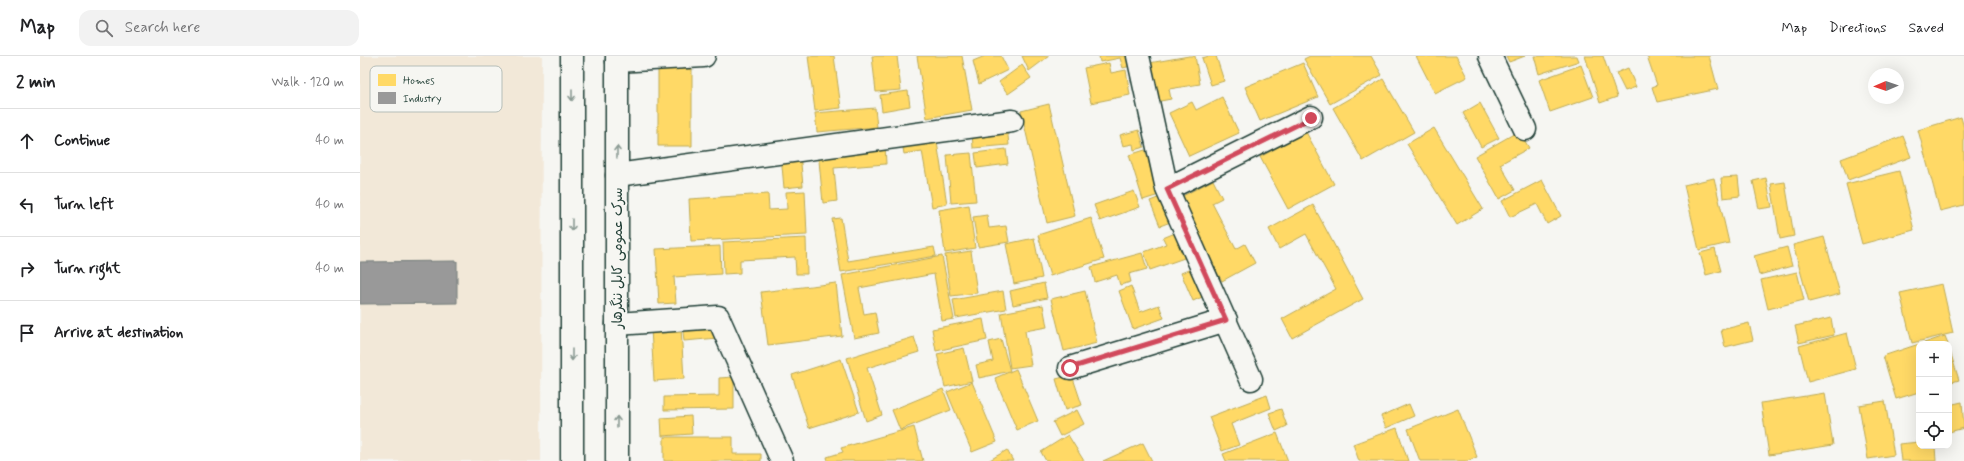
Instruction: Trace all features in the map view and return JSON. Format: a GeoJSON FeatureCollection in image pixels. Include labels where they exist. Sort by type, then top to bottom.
{"type":"FeatureCollection","features":[{"type":"Feature","properties":{"kind":"main road"},"geometry":{"type":"LineString","coordinates":[[572,56],[572,461]]}},
{"type":"Feature","properties":{"kind":"main road"},"geometry":{"type":"LineString","coordinates":[[617,58],[704,56]]}},
{"type":"Feature","properties":{"kind":"main road"},"geometry":{"type":"LineString","coordinates":[[1138,56],[1167,189],[1251,379]]}},
{"type":"Feature","properties":{"kind":"main road"},"geometry":{"type":"LineString","coordinates":[[1490,56],[1525,130]]}},
{"type":"Feature","properties":{"kind":"main road","name":"سرک عمومی کابل ننگرهار"},"geometry":{"type":"LineString","coordinates":[[617,58],[617,461]]}},
{"type":"Feature","properties":{"kind":"main road"},"geometry":{"type":"LineString","coordinates":[[1167,189],[1311,118]]}},
{"type":"Feature","properties":{"kind":"main road"},"geometry":{"type":"LineString","coordinates":[[617,175],[1012,121]]}},
{"type":"Feature","properties":{"kind":"main road"},"geometry":{"type":"LineString","coordinates":[[617,324],[718,317],[782,461]]}},
{"type":"Feature","properties":{"kind":"main road"},"geometry":{"type":"LineString","coordinates":[[1070,368],[1226,320]]}},
{"type":"Feature","properties":{"kind":"shaded area"},"geometry":{"type":"Polygon","coordinates":[[[360,56],[542,56],[541,461],[360,461],[360,56]]]}},
{"type":"Feature","properties":{"kind":"building: Homes"},"geometry":{"type":"Polygon","coordinates":[[[808,56],[834,56],[841,108],[815,111],[808,56]]]}},
{"type":"Feature","properties":{"kind":"building: Homes"},"geometry":{"type":"Polygon","coordinates":[[[872,56],[897,56],[901,90],[876,92],[872,56]]]}},
{"type":"Feature","properties":{"kind":"building: Homes"},"geometry":{"type":"Polygon","coordinates":[[[917,56],[962,56],[972,110],[927,118],[917,56]]]}},
{"type":"Feature","properties":{"kind":"building: Homes"},"geometry":{"type":"Polygon","coordinates":[[[985,56],[1001,56],[1008,70],[979,84],[973,61],[985,56]]]}},
{"type":"Feature","properties":{"kind":"building: Homes"},"geometry":{"type":"Polygon","coordinates":[[[1022,56],[1049,56],[1029,71],[1022,56]]]}},
{"type":"Feature","properties":{"kind":"building: Homes"},"geometry":{"type":"Polygon","coordinates":[[[1099,56],[1133,56],[1135,65],[1123,68],[1120,58],[1100,62],[1099,56]]]}},
{"type":"Feature","properties":{"kind":"building: Homes"},"geometry":{"type":"Polygon","coordinates":[[[1195,56],[1200,84],[1169,89],[1171,99],[1155,102],[1149,63],[1195,56]]]}},
{"type":"Feature","properties":{"kind":"building: Homes"},"geometry":{"type":"Polygon","coordinates":[[[1216,56],[1224,81],[1211,85],[1202,58],[1216,56]]]}},
{"type":"Feature","properties":{"kind":"building: Homes"},"geometry":{"type":"Polygon","coordinates":[[[1310,56],[1371,56],[1382,75],[1330,104],[1304,59],[1310,56]]]}},
{"type":"Feature","properties":{"kind":"building: Homes"},"geometry":{"type":"Polygon","coordinates":[[[1416,56],[1456,56],[1467,77],[1435,93],[1416,56]]]}},
{"type":"Feature","properties":{"kind":"building: Homes"},"geometry":{"type":"Polygon","coordinates":[[[1506,56],[1525,56],[1509,62],[1506,56]]]}},
{"type":"Feature","properties":{"kind":"building: Homes"},"geometry":{"type":"Polygon","coordinates":[[[1534,56],[1577,56],[1579,61],[1539,74],[1534,56]]]}},
{"type":"Feature","properties":{"kind":"building: Homes"},"geometry":{"type":"Polygon","coordinates":[[[1585,56],[1603,56],[1617,97],[1600,103],[1585,56]]]}},
{"type":"Feature","properties":{"kind":"building: Homes"},"geometry":{"type":"Polygon","coordinates":[[[1647,56],[1709,56],[1718,89],[1657,102],[1652,87],[1657,85],[1647,56]]]}},
{"type":"Feature","properties":{"kind":"building: Homes"},"geometry":{"type":"Polygon","coordinates":[[[1109,63],[1111,73],[1126,70],[1130,95],[1091,103],[1084,68],[1109,63]]]}},
{"type":"Feature","properties":{"kind":"building: Homes"},"geometry":{"type":"Polygon","coordinates":[[[1303,63],[1318,97],[1260,121],[1245,87],[1303,63]]]}},
{"type":"Feature","properties":{"kind":"building: Homes"},"geometry":{"type":"Polygon","coordinates":[[[1022,65],[1031,78],[1008,94],[999,82],[1022,65]]]}},
{"type":"Feature","properties":{"kind":"building: Homes"},"geometry":{"type":"Polygon","coordinates":[[[1581,65],[1593,97],[1550,112],[1539,80],[1581,65]]]}},
{"type":"Feature","properties":{"kind":"building: Homes"},"geometry":{"type":"Polygon","coordinates":[[[1628,68],[1636,87],[1625,91],[1616,73],[1628,68]]]}},
{"type":"Feature","properties":{"kind":"building: Homes"},"geometry":{"type":"Polygon","coordinates":[[[658,69],[692,69],[692,146],[658,146],[658,69]]]}},
{"type":"Feature","properties":{"kind":"building: Homes"},"geometry":{"type":"Polygon","coordinates":[[[1383,79],[1414,132],[1363,161],[1333,108],[1383,79]]]}},
{"type":"Feature","properties":{"kind":"building: Homes"},"geometry":{"type":"Polygon","coordinates":[[[908,91],[910,106],[882,111],[880,95],[908,91]]]}},
{"type":"Feature","properties":{"kind":"building: Homes"},"geometry":{"type":"Polygon","coordinates":[[[1222,97],[1239,133],[1189,156],[1169,113],[1192,102],[1196,110],[1222,97]]]}},
{"type":"Feature","properties":{"kind":"building: Homes"},"geometry":{"type":"Polygon","coordinates":[[[1480,103],[1499,138],[1481,147],[1463,113],[1480,103]]]}},
{"type":"Feature","properties":{"kind":"building: Homes"},"geometry":{"type":"Polygon","coordinates":[[[1049,104],[1075,216],[1047,223],[1021,111],[1049,104]]]}},
{"type":"Feature","properties":{"kind":"building: Homes"},"geometry":{"type":"Polygon","coordinates":[[[875,108],[877,127],[817,132],[815,113],[875,108]]]}},
{"type":"Feature","properties":{"kind":"building: Homes"},"geometry":{"type":"Polygon","coordinates":[[[1961,117],[1964,128],[1964,205],[1940,211],[1918,130],[1961,117]]]}},
{"type":"Feature","properties":{"kind":"building: Homes"},"geometry":{"type":"Polygon","coordinates":[[[1007,127],[1009,145],[973,148],[972,131],[1007,127]]]}},
{"type":"Feature","properties":{"kind":"building: Homes"},"geometry":{"type":"Polygon","coordinates":[[[1434,128],[1483,209],[1457,225],[1407,144],[1434,128]]]}},
{"type":"Feature","properties":{"kind":"building: Homes"},"geometry":{"type":"Polygon","coordinates":[[[1139,130],[1144,147],[1134,150],[1133,144],[1123,146],[1120,135],[1139,130]]]}},
{"type":"Feature","properties":{"kind":"building: Homes"},"geometry":{"type":"Polygon","coordinates":[[[1519,131],[1529,148],[1500,164],[1515,190],[1499,199],[1475,156],[1519,131]]]}},
{"type":"Feature","properties":{"kind":"building: Homes"},"geometry":{"type":"Polygon","coordinates":[[[1306,132],[1334,184],[1288,209],[1260,157],[1306,132]]]}},
{"type":"Feature","properties":{"kind":"building: Homes"},"geometry":{"type":"Polygon","coordinates":[[[936,136],[947,204],[932,207],[922,151],[904,154],[902,142],[936,136]]]}},
{"type":"Feature","properties":{"kind":"building: Homes"},"geometry":{"type":"Polygon","coordinates":[[[1903,136],[1911,157],[1848,180],[1841,159],[1903,136]]]}},
{"type":"Feature","properties":{"kind":"building: Homes"},"geometry":{"type":"Polygon","coordinates":[[[885,144],[886,164],[834,168],[837,201],[823,203],[818,150],[885,144]]]}},
{"type":"Feature","properties":{"kind":"building: Homes"},"geometry":{"type":"Polygon","coordinates":[[[1006,149],[1008,164],[977,168],[975,153],[1006,149]]]}},
{"type":"Feature","properties":{"kind":"building: Homes"},"geometry":{"type":"Polygon","coordinates":[[[1145,150],[1159,195],[1143,200],[1129,155],[1145,150]]]}},
{"type":"Feature","properties":{"kind":"building: Homes"},"geometry":{"type":"Polygon","coordinates":[[[800,153],[803,186],[784,188],[781,155],[800,153]]]}},
{"type":"Feature","properties":{"kind":"building: Homes"},"geometry":{"type":"Polygon","coordinates":[[[971,153],[976,201],[951,203],[947,155],[971,153]]]}},
{"type":"Feature","properties":{"kind":"building: Homes"},"geometry":{"type":"Polygon","coordinates":[[[1899,171],[1914,230],[1862,244],[1846,184],[1899,171]]]}},
{"type":"Feature","properties":{"kind":"building: Homes"},"geometry":{"type":"Polygon","coordinates":[[[1738,177],[1740,196],[1723,198],[1721,178],[1738,177]]]}},
{"type":"Feature","properties":{"kind":"building: Homes"},"geometry":{"type":"Polygon","coordinates":[[[1714,178],[1729,243],[1699,250],[1684,185],[1714,178]]]}},
{"type":"Feature","properties":{"kind":"building: Homes"},"geometry":{"type":"Polygon","coordinates":[[[1766,178],[1772,207],[1759,209],[1753,181],[1766,178]]]}},
{"type":"Feature","properties":{"kind":"building: Homes"},"geometry":{"type":"Polygon","coordinates":[[[1213,180],[1222,198],[1212,203],[1236,249],[1245,244],[1255,263],[1222,281],[1177,199],[1213,180]]]}},
{"type":"Feature","properties":{"kind":"building: Homes"},"geometry":{"type":"Polygon","coordinates":[[[1542,180],[1561,216],[1547,224],[1537,204],[1510,217],[1502,201],[1542,180]]]}},
{"type":"Feature","properties":{"kind":"building: Homes"},"geometry":{"type":"Polygon","coordinates":[[[1785,182],[1794,236],[1780,239],[1771,184],[1785,182]]]}},
{"type":"Feature","properties":{"kind":"building: Homes"},"geometry":{"type":"Polygon","coordinates":[[[805,191],[807,235],[691,241],[689,199],[768,194],[769,210],[787,209],[786,192],[805,191]]]}},
{"type":"Feature","properties":{"kind":"building: Homes"},"geometry":{"type":"Polygon","coordinates":[[[1134,191],[1140,207],[1100,221],[1094,205],[1134,191]]]}},
{"type":"Feature","properties":{"kind":"building: Homes"},"geometry":{"type":"Polygon","coordinates":[[[1163,196],[1173,221],[1160,226],[1150,201],[1163,196]]]}},
{"type":"Feature","properties":{"kind":"building: Homes"},"geometry":{"type":"Polygon","coordinates":[[[969,205],[975,248],[945,253],[939,210],[969,205]]]}},
{"type":"Feature","properties":{"kind":"building: Homes"},"geometry":{"type":"Polygon","coordinates":[[[1313,205],[1363,299],[1292,338],[1282,319],[1336,289],[1306,234],[1279,249],[1269,229],[1313,205]]]}},
{"type":"Feature","properties":{"kind":"building: Homes"},"geometry":{"type":"Polygon","coordinates":[[[987,215],[989,228],[1006,226],[1009,242],[978,247],[973,217],[987,215]]]}},
{"type":"Feature","properties":{"kind":"building: Homes"},"geometry":{"type":"Polygon","coordinates":[[[841,218],[848,261],[934,247],[936,256],[841,272],[832,219],[841,218]]]}},
{"type":"Feature","properties":{"kind":"building: Homes"},"geometry":{"type":"Polygon","coordinates":[[[1091,218],[1104,259],[1050,276],[1038,235],[1091,218]]]}},
{"type":"Feature","properties":{"kind":"building: Homes"},"geometry":{"type":"Polygon","coordinates":[[[1180,231],[1190,256],[1150,270],[1144,252],[1166,244],[1163,238],[1180,231]]]}},
{"type":"Feature","properties":{"kind":"building: Homes"},"geometry":{"type":"Polygon","coordinates":[[[1824,237],[1840,294],[1809,302],[1793,245],[1824,237]]]}},
{"type":"Feature","properties":{"kind":"building: Homes"},"geometry":{"type":"Polygon","coordinates":[[[806,238],[807,274],[796,274],[795,257],[740,260],[740,273],[724,274],[723,242],[806,238]]]}},
{"type":"Feature","properties":{"kind":"building: Homes"},"geometry":{"type":"Polygon","coordinates":[[[1034,238],[1042,278],[1014,284],[1006,244],[1034,238]]]}},
{"type":"Feature","properties":{"kind":"building: Homes"},"geometry":{"type":"Polygon","coordinates":[[[720,246],[721,274],[674,277],[676,303],[659,304],[656,249],[720,246]]]}},
{"type":"Feature","properties":{"kind":"building: Homes"},"geometry":{"type":"Polygon","coordinates":[[[1787,247],[1792,266],[1759,275],[1754,256],[1787,247]]]}},
{"type":"Feature","properties":{"kind":"building: Homes"},"geometry":{"type":"Polygon","coordinates":[[[1715,249],[1721,271],[1706,275],[1700,253],[1715,249]]]}},
{"type":"Feature","properties":{"kind":"building: Homes"},"geometry":{"type":"Polygon","coordinates":[[[971,251],[977,293],[951,296],[945,255],[971,251]]]}},
{"type":"Feature","properties":{"kind":"building: Homes"},"geometry":{"type":"Polygon","coordinates":[[[1142,253],[1147,269],[1129,274],[1131,282],[1120,285],[1117,275],[1095,282],[1091,267],[1142,253]]]}},
{"type":"Feature","properties":{"kind":"building: Homes"},"geometry":{"type":"Polygon","coordinates":[[[942,256],[954,319],[942,321],[934,274],[859,288],[864,314],[875,312],[879,333],[854,338],[842,275],[942,256]]]}},
{"type":"Feature","properties":{"kind":"building: Homes"},"geometry":{"type":"Polygon","coordinates":[[[1196,267],[1207,295],[1193,301],[1181,273],[1196,267]]]}},
{"type":"Feature","properties":{"kind":"building: Homes"},"geometry":{"type":"Polygon","coordinates":[[[1797,272],[1804,300],[1768,309],[1761,280],[1797,272]]]}},
{"type":"Feature","properties":{"kind":"building: Homes"},"geometry":{"type":"Polygon","coordinates":[[[836,283],[842,336],[768,345],[761,292],[836,283]]]}},
{"type":"Feature","properties":{"kind":"building: Homes"},"geometry":{"type":"Polygon","coordinates":[[[1044,283],[1047,298],[1013,305],[1010,291],[1044,283]]]}},
{"type":"Feature","properties":{"kind":"building: Homes"},"geometry":{"type":"Polygon","coordinates":[[[1942,284],[1953,333],[1912,343],[1900,293],[1942,284]]]}},
{"type":"Feature","properties":{"kind":"building: Homes"},"geometry":{"type":"Polygon","coordinates":[[[1131,286],[1140,312],[1159,305],[1164,318],[1133,329],[1119,291],[1131,286]]]}},
{"type":"Feature","properties":{"kind":"building: Homes"},"geometry":{"type":"Polygon","coordinates":[[[1003,291],[1006,309],[956,318],[953,300],[1003,291]]]}},
{"type":"Feature","properties":{"kind":"building: Homes"},"geometry":{"type":"Polygon","coordinates":[[[1085,291],[1097,343],[1064,351],[1051,299],[1085,291]]]}},
{"type":"Feature","properties":{"kind":"building: Homes"},"geometry":{"type":"Polygon","coordinates":[[[1043,305],[1047,327],[1025,331],[1031,365],[1010,368],[1001,313],[1043,305]]]}},
{"type":"Feature","properties":{"kind":"building: Homes"},"geometry":{"type":"Polygon","coordinates":[[[1831,318],[1834,335],[1799,343],[1795,326],[1831,318]]]}},
{"type":"Feature","properties":{"kind":"building: Homes"},"geometry":{"type":"Polygon","coordinates":[[[716,319],[718,338],[684,341],[682,322],[716,319]]]}},
{"type":"Feature","properties":{"kind":"building: Homes"},"geometry":{"type":"Polygon","coordinates":[[[983,319],[987,340],[936,351],[932,329],[983,319]]]}},
{"type":"Feature","properties":{"kind":"building: Homes"},"geometry":{"type":"Polygon","coordinates":[[[1749,323],[1753,340],[1725,347],[1721,330],[1749,323]]]}},
{"type":"Feature","properties":{"kind":"building: Homes"},"geometry":{"type":"Polygon","coordinates":[[[681,328],[684,379],[654,381],[651,329],[681,328]]]}},
{"type":"Feature","properties":{"kind":"building: Homes"},"geometry":{"type":"Polygon","coordinates":[[[1847,333],[1856,369],[1808,382],[1799,346],[1847,333]]]}},
{"type":"Feature","properties":{"kind":"building: Homes"},"geometry":{"type":"Polygon","coordinates":[[[1945,336],[1947,341],[1930,341],[1945,336]]]}},
{"type":"Feature","properties":{"kind":"building: Homes"},"geometry":{"type":"Polygon","coordinates":[[[914,337],[919,352],[867,368],[882,415],[866,421],[847,358],[914,337]]]}},
{"type":"Feature","properties":{"kind":"building: Homes"},"geometry":{"type":"Polygon","coordinates":[[[1001,339],[1010,371],[979,378],[976,365],[993,361],[989,342],[1001,339]]]}},
{"type":"Feature","properties":{"kind":"building: Homes"},"geometry":{"type":"Polygon","coordinates":[[[1916,345],[1916,393],[1896,399],[1883,356],[1916,345]]]}},
{"type":"Feature","properties":{"kind":"building: Homes"},"geometry":{"type":"Polygon","coordinates":[[[964,348],[972,381],[945,387],[937,354],[964,348]]]}},
{"type":"Feature","properties":{"kind":"building: Homes"},"geometry":{"type":"Polygon","coordinates":[[[1952,358],[1959,380],[1952,382],[1952,358]]]}},
{"type":"Feature","properties":{"kind":"building: Homes"},"geometry":{"type":"Polygon","coordinates":[[[841,359],[859,412],[809,428],[792,375],[841,359]]]}},
{"type":"Feature","properties":{"kind":"building: Homes"},"geometry":{"type":"Polygon","coordinates":[[[1016,369],[1038,421],[1017,430],[995,378],[1016,369]]]}},
{"type":"Feature","properties":{"kind":"building: Homes"},"geometry":{"type":"Polygon","coordinates":[[[1072,375],[1082,405],[1065,410],[1056,379],[1072,375]]]}},
{"type":"Feature","properties":{"kind":"building: Homes"},"geometry":{"type":"Polygon","coordinates":[[[734,377],[734,409],[664,410],[664,397],[719,396],[719,378],[734,377]]]}},
{"type":"Feature","properties":{"kind":"building: Homes"},"geometry":{"type":"Polygon","coordinates":[[[972,382],[997,442],[972,452],[947,392],[972,382]]]}},
{"type":"Feature","properties":{"kind":"building: Homes"},"geometry":{"type":"Polygon","coordinates":[[[943,389],[951,410],[900,430],[892,410],[943,389]]]}},
{"type":"Feature","properties":{"kind":"building: Homes"},"geometry":{"type":"Polygon","coordinates":[[[1825,393],[1833,445],[1769,455],[1761,403],[1825,393]]]}},
{"type":"Feature","properties":{"kind":"building: Homes"},"geometry":{"type":"Polygon","coordinates":[[[1267,395],[1271,408],[1231,424],[1239,445],[1222,451],[1209,417],[1267,395]]]}},
{"type":"Feature","properties":{"kind":"building: Homes"},"geometry":{"type":"Polygon","coordinates":[[[1885,401],[1894,455],[1868,459],[1859,405],[1885,401]]]}},
{"type":"Feature","properties":{"kind":"building: Homes"},"geometry":{"type":"Polygon","coordinates":[[[1962,402],[1964,428],[1952,431],[1952,413],[1952,404],[1962,402]]]}},
{"type":"Feature","properties":{"kind":"building: Homes"},"geometry":{"type":"Polygon","coordinates":[[[1409,404],[1414,416],[1386,428],[1381,416],[1409,404]]]}},
{"type":"Feature","properties":{"kind":"building: Homes"},"geometry":{"type":"Polygon","coordinates":[[[1281,409],[1287,426],[1276,431],[1269,413],[1281,409]]]}},
{"type":"Feature","properties":{"kind":"building: Homes"},"geometry":{"type":"Polygon","coordinates":[[[1458,409],[1477,457],[1467,461],[1420,461],[1408,429],[1458,409]]]}},
{"type":"Feature","properties":{"kind":"building: Homes"},"geometry":{"type":"Polygon","coordinates":[[[1077,410],[1084,424],[1060,436],[1053,422],[1077,410]]]}},
{"type":"Feature","properties":{"kind":"building: Homes"},"geometry":{"type":"Polygon","coordinates":[[[691,416],[692,434],[662,436],[661,418],[691,416]]]}},
{"type":"Feature","properties":{"kind":"building: Homes"},"geometry":{"type":"Polygon","coordinates":[[[914,427],[923,461],[828,461],[827,457],[843,452],[841,448],[914,427]]]}},
{"type":"Feature","properties":{"kind":"building: Homes"},"geometry":{"type":"Polygon","coordinates":[[[1397,428],[1408,461],[1359,461],[1353,444],[1397,428]]]}},
{"type":"Feature","properties":{"kind":"building: Homes"},"geometry":{"type":"Polygon","coordinates":[[[1277,433],[1288,461],[1226,461],[1223,454],[1277,433]]]}},
{"type":"Feature","properties":{"kind":"building: Homes"},"geometry":{"type":"Polygon","coordinates":[[[1068,435],[1084,461],[1046,461],[1041,452],[1068,435]]]}},
{"type":"Feature","properties":{"kind":"building: Homes"},"geometry":{"type":"Polygon","coordinates":[[[664,437],[733,437],[733,454],[761,454],[761,461],[664,461],[664,437]]]}},
{"type":"Feature","properties":{"kind":"building: Homes"},"geometry":{"type":"Polygon","coordinates":[[[1916,442],[1916,449],[1935,449],[1936,461],[1901,461],[1899,444],[1916,442]]]}},
{"type":"Feature","properties":{"kind":"building: Homes"},"geometry":{"type":"Polygon","coordinates":[[[1143,443],[1152,461],[1103,461],[1143,443]]]}},
{"type":"Feature","properties":{"kind":"building: Homes"},"geometry":{"type":"Polygon","coordinates":[[[1007,450],[1013,461],[988,461],[1007,450]]]}},
{"type":"Feature","properties":{"kind":"building: Industry"},"geometry":{"type":"Polygon","coordinates":[[[457,261],[457,303],[360,304],[360,262],[457,261]]]}},
{"type":"Feature","properties":{"kind":"route"},"geometry":{"type":"LineString","coordinates":[[1070,368],[1226,320],[1167,189],[1311,118]]}}]}
